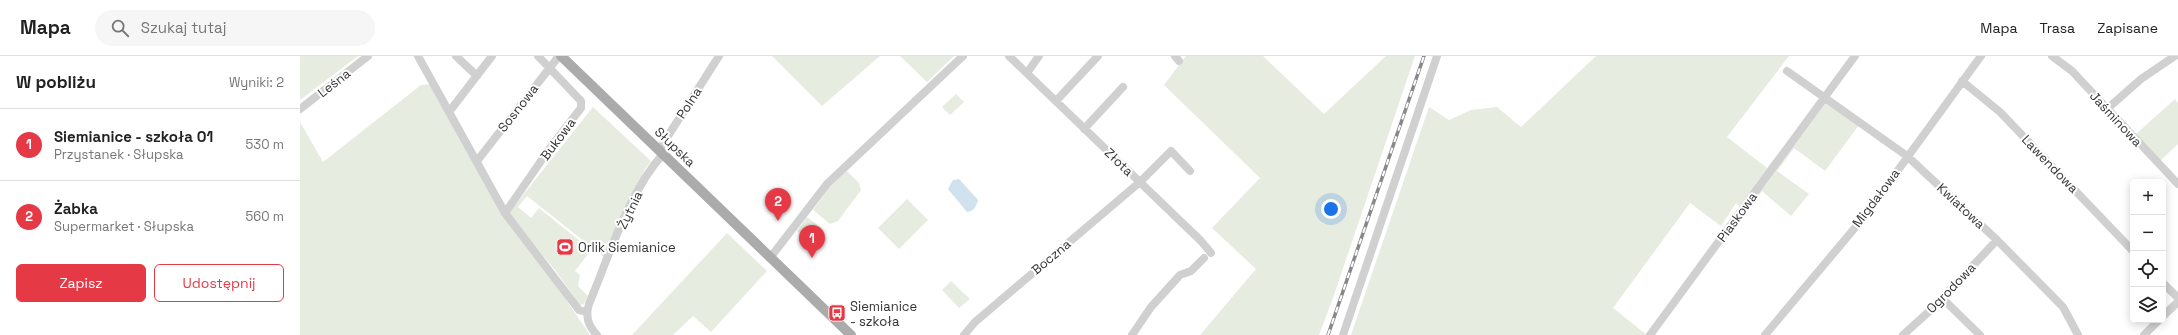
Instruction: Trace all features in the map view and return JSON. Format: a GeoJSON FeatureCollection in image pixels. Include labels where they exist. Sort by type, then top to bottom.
{"type":"FeatureCollection","features":[{"type":"Feature","properties":{"kind":"main road","name":"Słupska"},"geometry":{"type":"LineString","coordinates":[[560,56],[851,335]]}},
{"type":"Feature","properties":{"kind":"street","name":"Leśna"},"geometry":{"type":"LineString","coordinates":[[300,109],[368,56]]}},
{"type":"Feature","properties":{"kind":"street"},"geometry":{"type":"LineString","coordinates":[[418,56],[505,213],[579,310],[586,312],[589,323],[597,335]]}},
{"type":"Feature","properties":{"kind":"street"},"geometry":{"type":"LineString","coordinates":[[456,56],[476,76]]}},
{"type":"Feature","properties":{"kind":"street"},"geometry":{"type":"LineString","coordinates":[[449,112],[492,56]]}},
{"type":"Feature","properties":{"kind":"street"},"geometry":{"type":"LineString","coordinates":[[538,56],[550,68]]}},
{"type":"Feature","properties":{"kind":"street","name":"Sosnowa"},"geometry":{"type":"LineString","coordinates":[[477,161],[560,56]]}},
{"type":"Feature","properties":{"kind":"street","name":"Polna"},"geometry":{"type":"LineString","coordinates":[[661,152],[719,56]]}},
{"type":"Feature","properties":{"kind":"street"},"geometry":{"type":"LineString","coordinates":[[770,258],[827,184],[963,56]]}},
{"type":"Feature","properties":{"kind":"street","name":"Złota"},"geometry":{"type":"LineString","coordinates":[[1009,56],[1140,182],[1208,256],[1191,271],[1180,276],[1151,307],[1132,335]]}},
{"type":"Feature","properties":{"kind":"street"},"geometry":{"type":"LineString","coordinates":[[1026,73],[1040,56]]}},
{"type":"Feature","properties":{"kind":"street"},"geometry":{"type":"LineString","coordinates":[[1056,101],[1098,56]]}},
{"type":"Feature","properties":{"kind":"street"},"geometry":{"type":"LineString","coordinates":[[1343,335],[1437,56]]}},
{"type":"Feature","properties":{"kind":"street","name":"Piaskowa"},"geometry":{"type":"LineString","coordinates":[[1650,335],[1855,56]]}},
{"type":"Feature","properties":{"kind":"street","name":"Migdałowa"},"geometry":{"type":"LineString","coordinates":[[1765,335],[1863,217],[1981,56]]}},
{"type":"Feature","properties":{"kind":"street","name":"Jaśminowa"},"geometry":{"type":"LineString","coordinates":[[2052,56],[2072,71],[2178,184]]}},
{"type":"Feature","properties":{"kind":"street"},"geometry":{"type":"LineString","coordinates":[[2107,109],[2141,79],[2175,56]]}},
{"type":"Feature","properties":{"kind":"street","name":"Bukowa"},"geometry":{"type":"LineString","coordinates":[[505,213],[550,148],[581,108],[581,101],[550,68]]}},
{"type":"Feature","properties":{"kind":"street"},"geometry":{"type":"LineString","coordinates":[[1787,71],[1824,99]]}},
{"type":"Feature","properties":{"kind":"street","name":"Lawendowa"},"geometry":{"type":"LineString","coordinates":[[1962,81],[2000,112],[2130,248]]}},
{"type":"Feature","properties":{"kind":"street"},"geometry":{"type":"LineString","coordinates":[[1084,129],[1123,87]]}},
{"type":"Feature","properties":{"kind":"street","name":"Kwiatowa"},"geometry":{"type":"LineString","coordinates":[[1824,99],[1907,156],[1997,240],[2063,307],[2078,335]]}},
{"type":"Feature","properties":{"kind":"street","name":"Boczna"},"geometry":{"type":"LineString","coordinates":[[964,335],[995,304],[1140,182],[1170,151],[1190,171]]}},
{"type":"Feature","properties":{"kind":"street","name":"Żytnia"},"geometry":{"type":"LineString","coordinates":[[586,312],[631,205],[661,152]]}},
{"type":"Feature","properties":{"kind":"street","name":"Ogrodowa"},"geometry":{"type":"LineString","coordinates":[[1903,335],[1942,298],[1997,240]]}},
{"type":"Feature","properties":{"kind":"street"},"geometry":{"type":"LineString","coordinates":[[2166,286],[2178,298]]}},
{"type":"Feature","properties":{"kind":"street"},"geometry":{"type":"LineString","coordinates":[[1942,298],[1980,335]]}},
{"type":"Feature","properties":{"kind":"street"},"geometry":{"type":"LineString","coordinates":[[2166,313],[2178,302]]}},
{"type":"Feature","properties":{"kind":"street"},"geometry":{"type":"LineString","coordinates":[[2146,334],[2156,323]]}},
{"type":"Feature","properties":{"kind":"shaded area"},"geometry":{"type":"Polygon","coordinates":[[[300,56],[358,56],[300,100],[300,56]]]}},
{"type":"Feature","properties":{"kind":"shaded area"},"geometry":{"type":"Polygon","coordinates":[[[772,56],[880,56],[822,106],[772,56]]]}},
{"type":"Feature","properties":{"kind":"shaded area"},"geometry":{"type":"Polygon","coordinates":[[[900,56],[954,56],[927,82],[900,56]]]}},
{"type":"Feature","properties":{"kind":"shaded area"},"geometry":{"type":"Polygon","coordinates":[[[1186,56],[1263,56],[1324,114],[1386,56],[1415,56],[1319,335],[1200,335],[1256,269],[1212,228],[1260,178],[1164,85],[1186,56]]]}},
{"type":"Feature","properties":{"kind":"shaded area"},"geometry":{"type":"Polygon","coordinates":[[[1596,56],[1789,56],[1727,137],[1767,168],[1824,95],[1862,121],[1825,171],[1794,148],[1777,171],[1809,194],[1791,216],[1762,191],[1747,212],[1736,203],[1721,226],[1690,203],[1613,308],[1647,335],[1351,335],[1429,107],[1449,120],[1471,110],[1497,107],[1521,127],[1596,56]]]}},
{"type":"Feature","properties":{"kind":"shaded area"},"geometry":{"type":"Polygon","coordinates":[[[431,84],[538,259],[590,335],[300,335],[300,122],[323,162],[421,85],[431,84]]]}},
{"type":"Feature","properties":{"kind":"shaded area"},"geometry":{"type":"Polygon","coordinates":[[[956,94],[964,102],[950,115],[942,107],[956,94]]]}},
{"type":"Feature","properties":{"kind":"shaded area"},"geometry":{"type":"Polygon","coordinates":[[[2175,99],[2178,103],[2178,144],[2159,162],[2135,135],[2175,99]]]}},
{"type":"Feature","properties":{"kind":"shaded area"},"geometry":{"type":"Polygon","coordinates":[[[593,107],[651,161],[645,169],[616,227],[604,257],[527,196],[518,207],[531,218],[539,208],[591,250],[575,271],[580,275],[578,286],[588,296],[584,304],[580,305],[555,270],[508,214],[593,107]]]}},
{"type":"Feature","properties":{"kind":"shaded area"},"geometry":{"type":"Polygon","coordinates":[[[847,171],[859,183],[861,190],[838,221],[830,224],[813,210],[829,188],[847,171]]]}},
{"type":"Feature","properties":{"kind":"shaded area"},"geometry":{"type":"Polygon","coordinates":[[[907,199],[928,220],[899,249],[878,228],[907,199]]]}},
{"type":"Feature","properties":{"kind":"shaded area"},"geometry":{"type":"Polygon","coordinates":[[[807,217],[820,227],[809,242],[797,231],[807,217]]]}},
{"type":"Feature","properties":{"kind":"shaded area"},"geometry":{"type":"Polygon","coordinates":[[[727,233],[767,271],[711,332],[693,316],[673,335],[632,335],[727,233]]]}},
{"type":"Feature","properties":{"kind":"shaded area"},"geometry":{"type":"Polygon","coordinates":[[[951,281],[970,299],[959,308],[942,290],[951,281]]]}},
{"type":"Feature","properties":{"kind":"water"},"geometry":{"type":"Polygon","coordinates":[[[959,179],[978,200],[971,211],[967,212],[948,189],[953,180],[959,179]]]}},
{"type":"Feature","properties":{"kind":"railway"},"geometry":{"type":"LineString","coordinates":[[1328,335],[1424,56]]}},
{"type":"Feature","properties":{"kind":"place","name":"Żabka"},"geometry":{"type":"Point","coordinates":[778,221]}},
{"type":"Feature","properties":{"kind":"place","name":"Orlik Siemianice"},"geometry":{"type":"Point","coordinates":[565,247]}},
{"type":"Feature","properties":{"kind":"place","name":"Siemianice - szkoła 01"},"geometry":{"type":"Point","coordinates":[812,258]}},
{"type":"Feature","properties":{"kind":"place","name":"Siemianice - szkoła"},"geometry":{"type":"Point","coordinates":[837,313]}}]}
